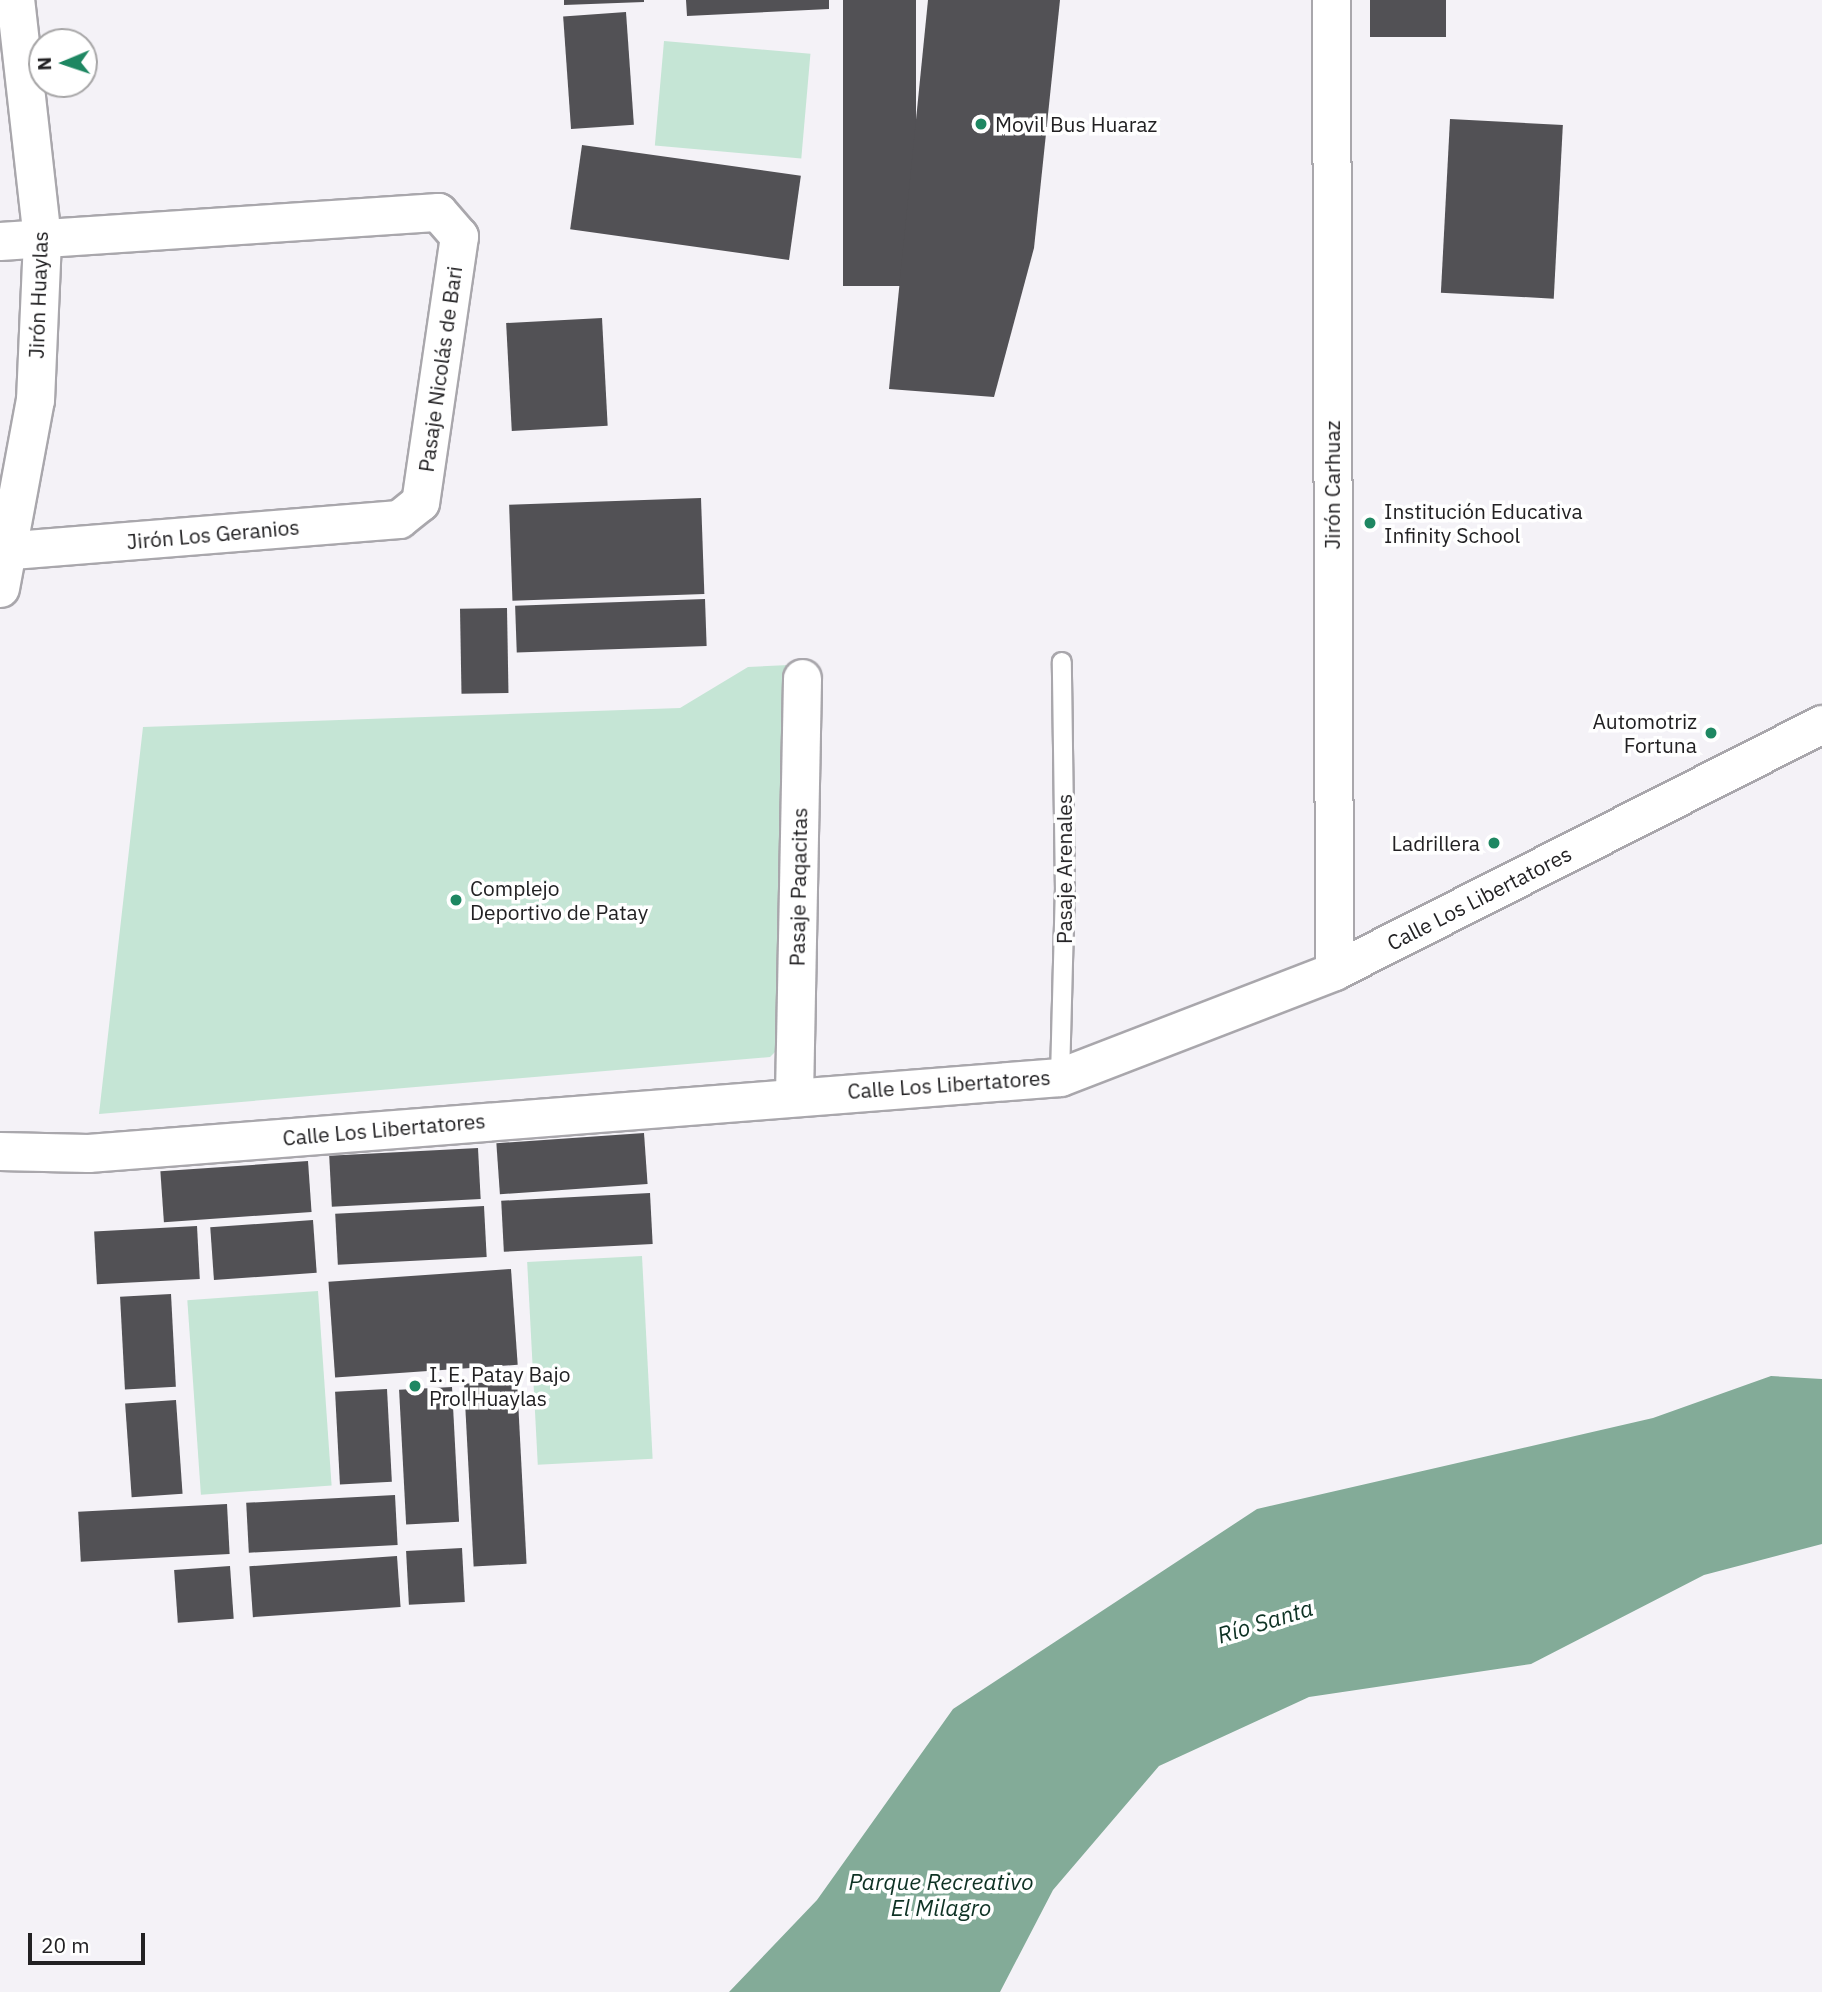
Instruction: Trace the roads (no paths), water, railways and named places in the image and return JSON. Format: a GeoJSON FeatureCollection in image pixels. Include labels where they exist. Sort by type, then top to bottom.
{"type":"FeatureCollection","features":[{"type":"Feature","properties":{"kind":"street","name":"Jirón Huaylas"},"geometry":{"type":"LineString","coordinates":[[0,588],[35,400],[42,239],[15,0]]}},
{"type":"Feature","properties":{"kind":"street","name":"Jirón Carhuaz"},"geometry":{"type":"LineString","coordinates":[[1331,0],[1334,971]]}},
{"type":"Feature","properties":{"kind":"street","name":"Pasaje Nicolás de Bari"},"geometry":{"type":"LineString","coordinates":[[42,239],[439,212],[459,236],[420,502]]}},
{"type":"Feature","properties":{"kind":"street"},"geometry":{"type":"LineString","coordinates":[[0,241],[42,239]]}},
{"type":"Feature","properties":{"kind":"street","name":"Jirón Los Geranios"},"geometry":{"type":"LineString","coordinates":[[5,551],[399,519],[420,502]]}},
{"type":"Feature","properties":{"kind":"street","name":"Pasaje Paqacitas"},"geometry":{"type":"LineString","coordinates":[[794,1096],[802,678]]}},
{"type":"Feature","properties":{"kind":"street","name":"Calle Los Libertatores"},"geometry":{"type":"LineString","coordinates":[[0,1151],[88,1153],[1060,1077],[1334,971],[1822,724]]}},
{"type":"Feature","properties":{"kind":"lane","name":"Pasaje Arenales"},"geometry":{"type":"LineString","coordinates":[[1060,1077],[1065,891],[1062,662]]}},
{"type":"Feature","properties":{"kind":"water"},"geometry":{"type":"Polygon","coordinates":[[[1771,1376],[1822,1379],[1822,1544],[1704,1575],[1531,1664],[1309,1697],[1159,1766],[1053,1890],[1000,1992],[729,1992],[817,1900],[953,1709],[1257,1509],[1653,1418],[1771,1376]]]}},
{"type":"Feature","properties":{"kind":"place","name":"Movil Bus Huaraz"},"geometry":{"type":"Point","coordinates":[981,124]}},
{"type":"Feature","properties":{"kind":"place","name":"Institución Educativa Infinity School"},"geometry":{"type":"Point","coordinates":[1370,523]}},
{"type":"Feature","properties":{"kind":"place","name":"Automotriz Fortuna"},"geometry":{"type":"Point","coordinates":[1711,733]}},
{"type":"Feature","properties":{"kind":"place","name":"Ladrillera"},"geometry":{"type":"Point","coordinates":[1494,843]}},
{"type":"Feature","properties":{"kind":"place","name":"Complejo Deportivo de Patay"},"geometry":{"type":"Point","coordinates":[456,900]}},
{"type":"Feature","properties":{"kind":"place","name":"I. E. Patay Bajo Prol Huaylas"},"geometry":{"type":"Point","coordinates":[415,1386]}},
{"type":"Feature","properties":{"kind":"water label","name":"Río Santa"},"geometry":{"type":"Point","coordinates":[1265,1621]}},
{"type":"Feature","properties":{"kind":"water label","name":"Parque Recreativo El Milagro"},"geometry":{"type":"Point","coordinates":[941,1894]}}]}
